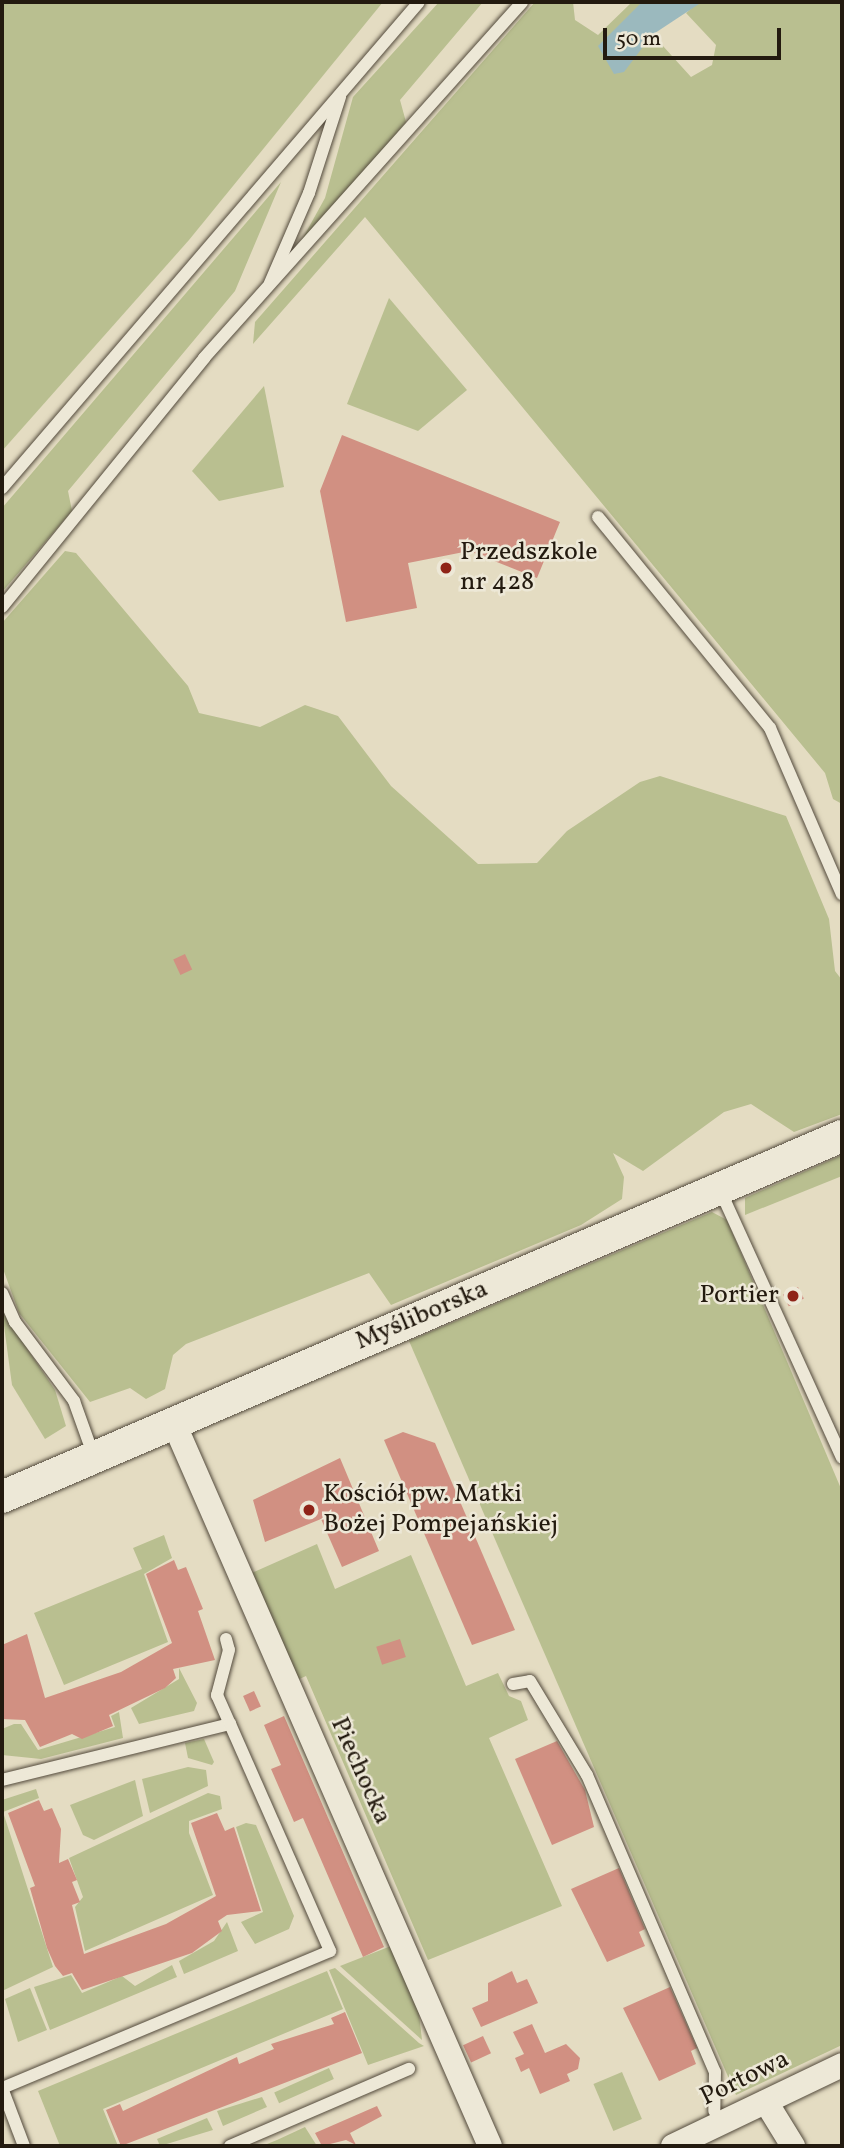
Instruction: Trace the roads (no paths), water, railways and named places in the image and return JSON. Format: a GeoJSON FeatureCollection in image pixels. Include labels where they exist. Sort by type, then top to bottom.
{"type":"FeatureCollection","features":[{"type":"Feature","properties":{"kind":"street","name":"Myśliborska"},"geometry":{"type":"LineString","coordinates":[[2,1497],[173,1421],[842,1136]]}},
{"type":"Feature","properties":{"kind":"street","name":"Piechocka"},"geometry":{"type":"LineString","coordinates":[[173,1421],[490,2146]]}},
{"type":"Feature","properties":{"kind":"street","name":"Portowa"},"geometry":{"type":"LineString","coordinates":[[673,2146],[842,2065]]}},
{"type":"Feature","properties":{"kind":"street"},"geometry":{"type":"LineString","coordinates":[[766,2102],[793,2146]]}},
{"type":"Feature","properties":{"kind":"lane"},"geometry":{"type":"LineString","coordinates":[[2,488],[419,2]]}},
{"type":"Feature","properties":{"kind":"lane"},"geometry":{"type":"LineString","coordinates":[[2,607],[204,358],[265,293],[522,2]]}},
{"type":"Feature","properties":{"kind":"lane"},"geometry":{"type":"LineString","coordinates":[[265,293],[309,193],[342,91]]}},
{"type":"Feature","properties":{"kind":"lane"},"geometry":{"type":"LineString","coordinates":[[598,517],[770,728],[842,894]]}},
{"type":"Feature","properties":{"kind":"lane"},"geometry":{"type":"LineString","coordinates":[[720,1189],[842,1457]]}},
{"type":"Feature","properties":{"kind":"lane"},"geometry":{"type":"LineString","coordinates":[[2,1293],[15,1322],[74,1401],[94,1457]]}},
{"type":"Feature","properties":{"kind":"lane"},"geometry":{"type":"LineString","coordinates":[[24,2146],[2,2088],[330,1951],[217,1695],[229,1650],[226,1639]]}},
{"type":"Feature","properties":{"kind":"lane"},"geometry":{"type":"LineString","coordinates":[[513,1684],[530,1681],[587,1775],[715,2072],[714,2110]]}},
{"type":"Feature","properties":{"kind":"lane"},"geometry":{"type":"LineString","coordinates":[[2,1780],[230,1724]]}},
{"type":"Feature","properties":{"kind":"lane"},"geometry":{"type":"LineString","coordinates":[[230,2146],[409,2070]]}},
{"type":"Feature","properties":{"kind":"water"},"geometry":{"type":"Polygon","coordinates":[[[642,2],[702,2],[652,35],[624,72],[614,74],[598,46],[642,2]]]}},
{"type":"Feature","properties":{"kind":"place","name":"Przedszkole nr 428"},"geometry":{"type":"Point","coordinates":[446,568]}},
{"type":"Feature","properties":{"kind":"place","name":"Portier"},"geometry":{"type":"Point","coordinates":[793,1296]}},
{"type":"Feature","properties":{"kind":"place","name":"Kościół pw. Matki Bożej Pompejańskiej"},"geometry":{"type":"Point","coordinates":[309,1510]}}]}
